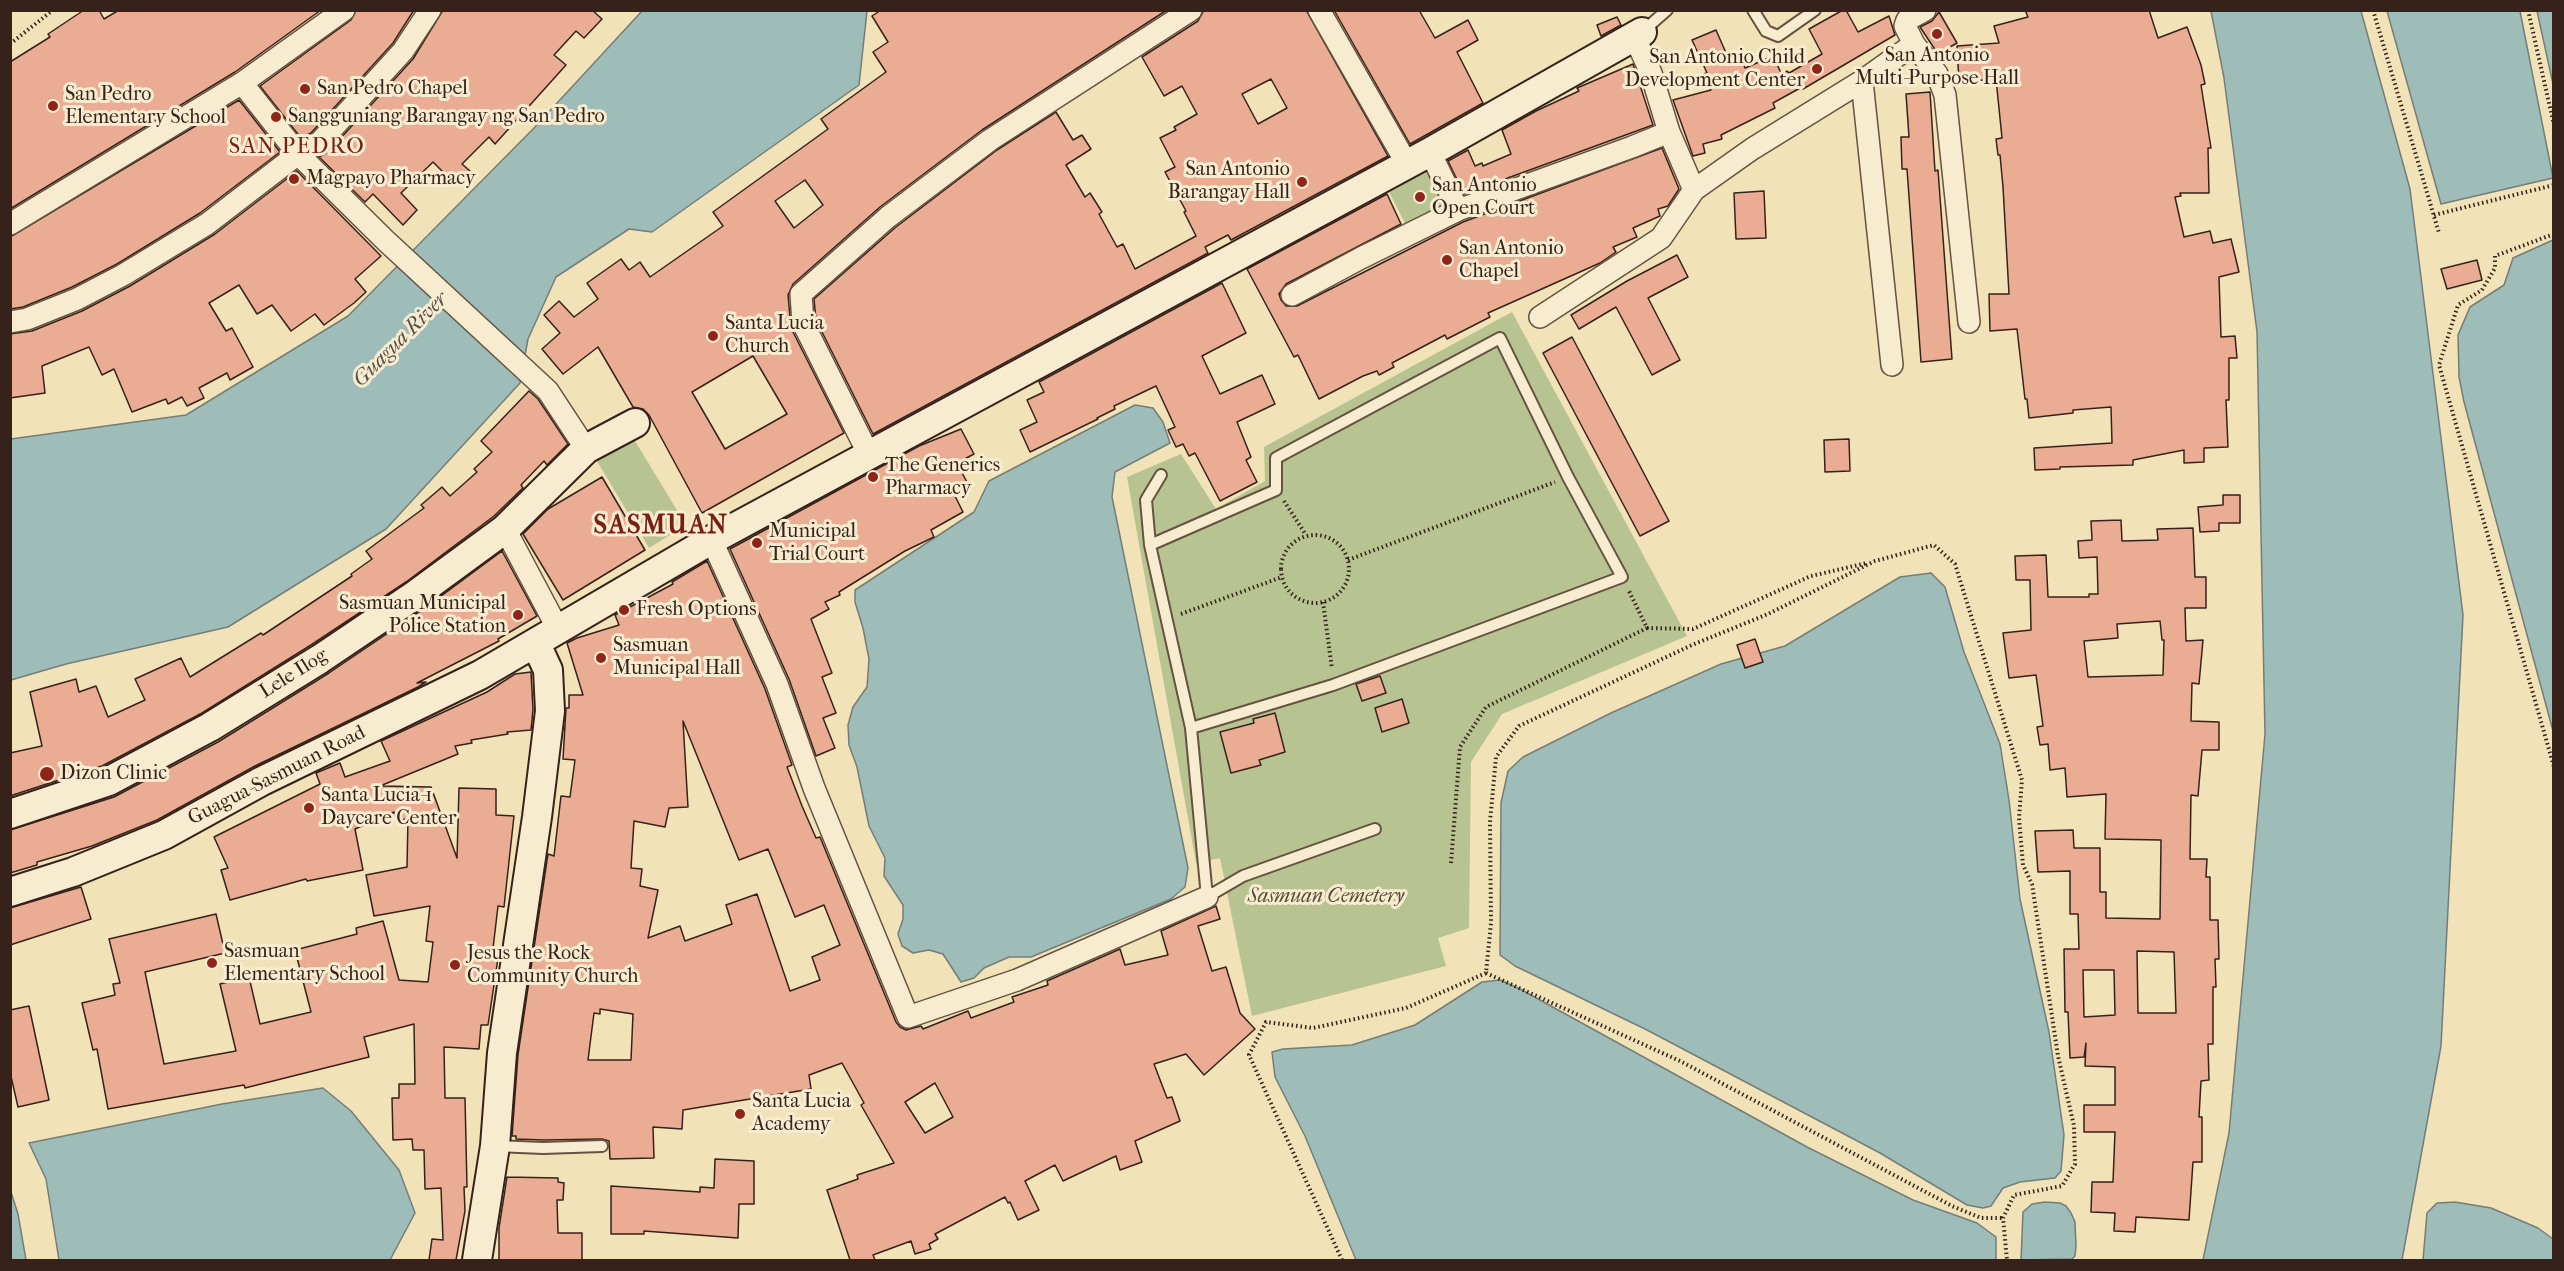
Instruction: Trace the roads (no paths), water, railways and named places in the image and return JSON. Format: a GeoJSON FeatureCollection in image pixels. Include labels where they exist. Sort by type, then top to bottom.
{"type":"FeatureCollection","features":[{"type":"Feature","properties":{"kind":"street"},"geometry":{"type":"LineString","coordinates":[[10,224],[242,83],[344,10]]}},
{"type":"Feature","properties":{"kind":"street"},"geometry":{"type":"LineString","coordinates":[[10,322],[27,320],[123,275],[207,224],[298,154],[319,143],[403,51],[430,10]]}},
{"type":"Feature","properties":{"kind":"street"},"geometry":{"type":"LineString","coordinates":[[869,455],[803,323],[801,294],[888,217],[990,140],[1191,10]]}},
{"type":"Feature","properties":{"kind":"street"},"geometry":{"type":"LineString","coordinates":[[1318,10],[1419,158],[1458,210]]}},
{"type":"Feature","properties":{"kind":"street"},"geometry":{"type":"LineString","coordinates":[[1924,10],[1907,20],[1905,26],[1914,44],[1937,74],[1945,95],[1969,321]]}},
{"type":"Feature","properties":{"kind":"street"},"geometry":{"type":"LineString","coordinates":[[1638,34],[1669,132],[1694,190]]}},
{"type":"Feature","properties":{"kind":"street","name":"Guagua-Sasmuan Road"},"geometry":{"type":"LineString","coordinates":[[10,892],[73,872],[164,835],[262,781],[480,675],[711,541],[1419,158],[1638,34]]}},
{"type":"Feature","properties":{"kind":"street"},"geometry":{"type":"LineString","coordinates":[[1540,317],[1660,238],[1694,190],[1752,149],[1862,81],[1914,44]]}},
{"type":"Feature","properties":{"kind":"street"},"geometry":{"type":"LineString","coordinates":[[1862,81],[1892,365]]}},
{"type":"Feature","properties":{"kind":"street"},"geometry":{"type":"LineString","coordinates":[[242,83],[298,154],[385,240],[548,391],[586,449]]}},
{"type":"Feature","properties":{"kind":"street"},"geometry":{"type":"LineString","coordinates":[[1292,295],[1360,258],[1458,210],[1669,132]]}},
{"type":"Feature","properties":{"kind":"street","name":"Lele Ilog"},"geometry":{"type":"LineString","coordinates":[[10,813],[109,781],[210,727],[320,659],[415,595],[505,529],[586,449],[635,423]]}},
{"type":"Feature","properties":{"kind":"street"},"geometry":{"type":"LineString","coordinates":[[477,1260],[495,1146],[502,1053],[537,817],[550,711],[547,637],[505,529]]}},
{"type":"Feature","properties":{"kind":"street"},"geometry":{"type":"LineString","coordinates":[[711,541],[777,684],[814,788],[908,1017],[1017,980],[1207,897]]}},
{"type":"Feature","properties":{"kind":"lane"},"geometry":{"type":"LineString","coordinates":[[1638,34],[1667,10]]}},
{"type":"Feature","properties":{"kind":"lane"},"geometry":{"type":"LineString","coordinates":[[1753,10],[1766,31],[1778,36],[1815,10]]}},
{"type":"Feature","properties":{"kind":"lane"},"geometry":{"type":"LineString","coordinates":[[1150,545],[1276,489],[1276,458],[1500,338],[1568,477],[1622,577],[1334,685],[1191,728]]}},
{"type":"Feature","properties":{"kind":"lane"},"geometry":{"type":"LineString","coordinates":[[1161,475],[1146,500],[1150,545],[1191,728],[1207,897],[1243,876],[1375,829]]}},
{"type":"Feature","properties":{"kind":"lane"},"geometry":{"type":"LineString","coordinates":[[495,1146],[543,1148],[602,1146]]}},
{"type":"Feature","properties":{"kind":"water","name":"Guagua River"},"geometry":{"type":"Polygon","coordinates":[[[642,11],[867,11],[859,85],[652,232],[629,229],[556,277],[528,339],[520,383],[386,529],[228,627],[66,664],[11,680],[11,439],[186,415],[348,316],[534,128],[642,11]]]}},
{"type":"Feature","properties":{"kind":"water"},"geometry":{"type":"Polygon","coordinates":[[[2211,11],[2361,11],[2410,189],[2463,615],[2441,1046],[2402,1260],[2203,1260],[2229,1133],[2265,734],[2257,332],[2224,78],[2211,11]]]}},
{"type":"Feature","properties":{"kind":"water"},"geometry":{"type":"Polygon","coordinates":[[[2387,11],[2520,11],[2553,178],[2441,204],[2387,11]]]}},
{"type":"Feature","properties":{"kind":"water"},"geometry":{"type":"Polygon","coordinates":[[[2537,11],[2553,11],[2553,84],[2537,11]]]}},
{"type":"Feature","properties":{"kind":"water"},"geometry":{"type":"Polygon","coordinates":[[[2553,240],[2553,731],[2464,402],[2459,377],[2458,335],[2470,307],[2504,285],[2513,258],[2553,240]]]}},
{"type":"Feature","properties":{"kind":"water"},"geometry":{"type":"Polygon","coordinates":[[[1135,405],[1153,408],[1163,422],[1170,443],[1115,472],[1112,497],[1188,868],[1185,887],[1171,899],[1031,957],[1009,957],[984,968],[974,978],[961,982],[943,954],[929,950],[913,953],[902,946],[898,934],[903,919],[903,905],[884,876],[885,858],[869,826],[857,767],[849,745],[848,725],[853,707],[867,687],[869,659],[855,602],[855,590],[974,512],[989,481],[1135,405]]]}},
{"type":"Feature","properties":{"kind":"water"},"geometry":{"type":"Polygon","coordinates":[[[1931,573],[1945,587],[1964,652],[2000,744],[2020,899],[2049,1032],[2064,1135],[2061,1171],[2055,1178],[2020,1182],[2003,1188],[1991,1206],[1983,1208],[1967,1205],[1880,1153],[1647,1030],[1515,966],[1500,955],[1501,803],[1508,771],[1523,757],[1611,713],[1721,664],[1785,646],[1900,577],[1931,573]]]}},
{"type":"Feature","properties":{"kind":"water"},"geometry":{"type":"Polygon","coordinates":[[[1500,980],[1807,1147],[1913,1200],[1977,1223],[1996,1237],[1996,1260],[1356,1260],[1305,1136],[1275,1077],[1272,1052],[1283,1049],[1352,1045],[1415,1025],[1482,982],[1500,980]]]}},
{"type":"Feature","properties":{"kind":"water"},"geometry":{"type":"Polygon","coordinates":[[[323,1088],[351,1111],[399,1170],[415,1213],[390,1260],[59,1260],[46,1179],[29,1143],[222,1104],[323,1088]]]}},
{"type":"Feature","properties":{"kind":"water"},"geometry":{"type":"Polygon","coordinates":[[[11,1192],[18,1214],[26,1260],[11,1260],[11,1192]]]}},
{"type":"Feature","properties":{"kind":"water"},"geometry":{"type":"Polygon","coordinates":[[[2455,1202],[2491,1208],[2538,1228],[2553,1239],[2553,1260],[2423,1260],[2427,1213],[2437,1203],[2455,1202]]]}},
{"type":"Feature","properties":{"kind":"water"},"geometry":{"type":"Polygon","coordinates":[[[2060,1203],[2066,1206],[2071,1213],[2075,1222],[2076,1246],[2075,1256],[2072,1259],[2021,1260],[2023,1212],[2032,1204],[2060,1203]]]}},
{"type":"Feature","properties":{"kind":"place","name":"San Antonio Multi-Purpose Hall"},"geometry":{"type":"Point","coordinates":[1937,34]}},
{"type":"Feature","properties":{"kind":"place","name":"San Antonio Child Development Center"},"geometry":{"type":"Point","coordinates":[1817,69]}},
{"type":"Feature","properties":{"kind":"place","name":"San Pedro Chapel"},"geometry":{"type":"Point","coordinates":[305,89]}},
{"type":"Feature","properties":{"kind":"place","name":"San Pedro Elementary School"},"geometry":{"type":"Point","coordinates":[53,106]}},
{"type":"Feature","properties":{"kind":"place","name":"Sangguniang Barangay ng San Pedro"},"geometry":{"type":"Point","coordinates":[276,117]}},
{"type":"Feature","properties":{"kind":"place","name":"Magpayo Pharmacy"},"geometry":{"type":"Point","coordinates":[294,179]}},
{"type":"Feature","properties":{"kind":"place","name":"San Antonio Barangay Hall"},"geometry":{"type":"Point","coordinates":[1302,182]}},
{"type":"Feature","properties":{"kind":"place","name":"San Antonio Open Court"},"geometry":{"type":"Point","coordinates":[1420,197]}},
{"type":"Feature","properties":{"kind":"place","name":"San Antonio Chapel"},"geometry":{"type":"Point","coordinates":[1447,260]}},
{"type":"Feature","properties":{"kind":"place","name":"Santa Lucia Church"},"geometry":{"type":"Point","coordinates":[713,336]}},
{"type":"Feature","properties":{"kind":"place","name":"The Generics Pharmacy"},"geometry":{"type":"Point","coordinates":[873,477]}},
{"type":"Feature","properties":{"kind":"place","name":"Municipal Trial Court"},"geometry":{"type":"Point","coordinates":[757,543]}},
{"type":"Feature","properties":{"kind":"place","name":"Fresh Options"},"geometry":{"type":"Point","coordinates":[624,610]}},
{"type":"Feature","properties":{"kind":"place","name":"Sasmuan Municipal Police Station"},"geometry":{"type":"Point","coordinates":[518,615]}},
{"type":"Feature","properties":{"kind":"place","name":"Sasmuan Municipal Hall"},"geometry":{"type":"Point","coordinates":[601,658]}},
{"type":"Feature","properties":{"kind":"place","name":"Dizon Clinic"},"geometry":{"type":"Point","coordinates":[47,774]}},
{"type":"Feature","properties":{"kind":"place","name":"Santa Lucia-1 Daycare Center"},"geometry":{"type":"Point","coordinates":[309,808]}},
{"type":"Feature","properties":{"kind":"place","name":"Sasmuan Elementary School"},"geometry":{"type":"Point","coordinates":[212,963]}},
{"type":"Feature","properties":{"kind":"place","name":"Jesus the Rock Community Church"},"geometry":{"type":"Point","coordinates":[455,965]}},
{"type":"Feature","properties":{"kind":"place","name":"Santa Lucia Academy"},"geometry":{"type":"Point","coordinates":[740,1114]}},
{"type":"Feature","properties":{"kind":"district","name":"SAN PEDRO"},"geometry":{"type":"Point","coordinates":[297,148]}},
{"type":"Feature","properties":{"kind":"district","name":"SASMUAN"},"geometry":{"type":"Point","coordinates":[661,527]}},
{"type":"Feature","properties":{"kind":"park label","name":"Sasmuan Cemetery"},"geometry":{"type":"Point","coordinates":[1326,897]}}]}
